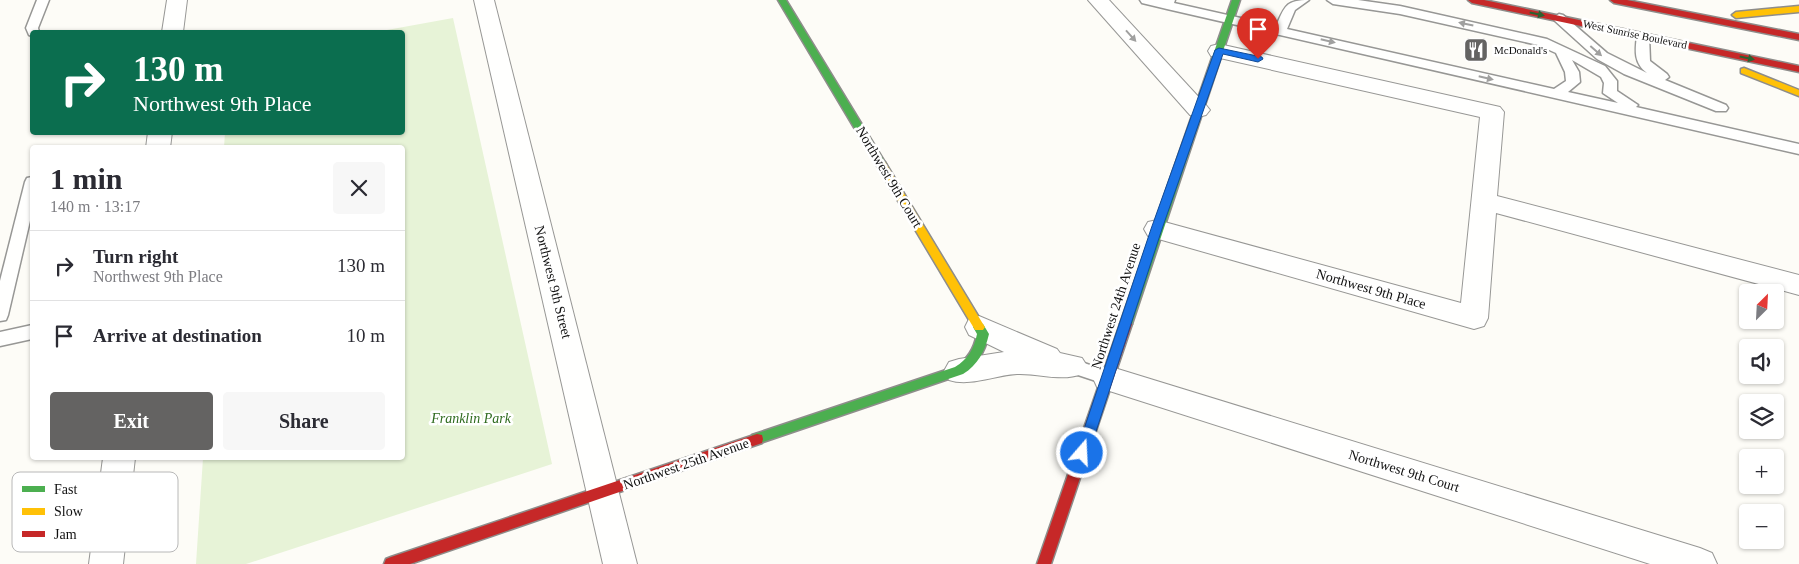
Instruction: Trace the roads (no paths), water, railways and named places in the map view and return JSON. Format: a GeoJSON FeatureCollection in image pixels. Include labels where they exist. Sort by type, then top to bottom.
{"type":"FeatureCollection","features":[{"type":"Feature","properties":{"kind":"street"},"geometry":{"type":"LineString","coordinates":[[170,30],[177,0]]}},
{"type":"Feature","properties":{"kind":"street","name":"Northwest 9th Street"},"geometry":{"type":"LineString","coordinates":[[484,0],[620,564]]}},
{"type":"Feature","properties":{"kind":"street","name":"Northwest 9th Court"},"geometry":{"type":"LineString","coordinates":[[782,0],[979,327]]}},
{"type":"Feature","properties":{"kind":"street"},"geometry":{"type":"LineString","coordinates":[[1098,0],[1198,110]]}},
{"type":"Feature","properties":{"kind":"street","name":"Northwest 24th Avenue"},"geometry":{"type":"LineString","coordinates":[[1044,564],[1236,0]]}},
{"type":"Feature","properties":{"kind":"street","name":"West Sunrise Boulevard"},"geometry":{"type":"LineString","coordinates":[[1472,0],[1799,69]]}},
{"type":"Feature","properties":{"kind":"street"},"geometry":{"type":"LineString","coordinates":[[1614,0],[1799,37]]}},
{"type":"Feature","properties":{"kind":"street"},"geometry":{"type":"LineString","coordinates":[[1699,17],[1799,9]]}},
{"type":"Feature","properties":{"kind":"street"},"geometry":{"type":"LineString","coordinates":[[1665,41],[1799,93]]}},
{"type":"Feature","properties":{"kind":"street","name":"Northwest 9th Place"},"geometry":{"type":"LineString","coordinates":[[1157,229],[1474,318],[1492,112],[1219,50]]}},
{"type":"Feature","properties":{"kind":"street"},"geometry":{"type":"LineString","coordinates":[[1483,201],[1799,285]]}},
{"type":"Feature","properties":{"kind":"street"},"geometry":{"type":"LineString","coordinates":[[967,364],[981,346],[982,334],[979,327]]}},
{"type":"Feature","properties":{"kind":"street"},"geometry":{"type":"LineString","coordinates":[[979,327],[1018,346],[1072,366]]}},
{"type":"Feature","properties":{"kind":"street"},"geometry":{"type":"LineString","coordinates":[[967,364],[1018,362],[1072,366]]}},
{"type":"Feature","properties":{"kind":"street","name":"Northwest 25th Avenue"},"geometry":{"type":"LineString","coordinates":[[392,564],[604,492],[967,364]]}},
{"type":"Feature","properties":{"kind":"street","name":"Northwest 9th Court"},"geometry":{"type":"LineString","coordinates":[[1108,378],[1700,564]]}},
{"type":"Feature","properties":{"kind":"lane"},"geometry":{"type":"LineString","coordinates":[[32,30],[43,0]]}},
{"type":"Feature","properties":{"kind":"lane"},"geometry":{"type":"LineString","coordinates":[[1146,0],[1168,2],[1230,20],[1799,149]]}},
{"type":"Feature","properties":{"kind":"lane"},"geometry":{"type":"LineString","coordinates":[[1280,31],[1290,8],[1303,0]]}},
{"type":"Feature","properties":{"kind":"lane"},"geometry":{"type":"LineString","coordinates":[[1333,0],[1400,10],[1542,42],[1562,52],[1587,60],[1602,70],[1610,80],[1610,93]]}},
{"type":"Feature","properties":{"kind":"lane"},"geometry":{"type":"LineString","coordinates":[[1559,18],[1602,56],[1629,71],[1721,108]]}},
{"type":"Feature","properties":{"kind":"lane"},"geometry":{"type":"LineString","coordinates":[[1643,36],[1641,60],[1646,68],[1721,108],[1728,133]]}},
{"type":"Feature","properties":{"kind":"lane"},"geometry":{"type":"LineString","coordinates":[[1556,94],[1573,82],[1572,72],[1562,52]]}},
{"type":"Feature","properties":{"kind":"lane"},"geometry":{"type":"LineString","coordinates":[[1588,101],[1610,93],[1648,114]]}},
{"type":"Feature","properties":{"kind":"lane"},"geometry":{"type":"LineString","coordinates":[[0,315],[30,190]]}},
{"type":"Feature","properties":{"kind":"lane"},"geometry":{"type":"LineString","coordinates":[[0,339],[30,332]]}},
{"type":"Feature","properties":{"kind":"lane"},"geometry":{"type":"LineString","coordinates":[[1072,366],[1108,378]]}},
{"type":"Feature","properties":{"kind":"place","name":"McDonald's"},"geometry":{"type":"Point","coordinates":[1476,50]}},
{"type":"Feature","properties":{"kind":"park label","name":"Franklin Park"},"geometry":{"type":"Point","coordinates":[471,418]}}]}
